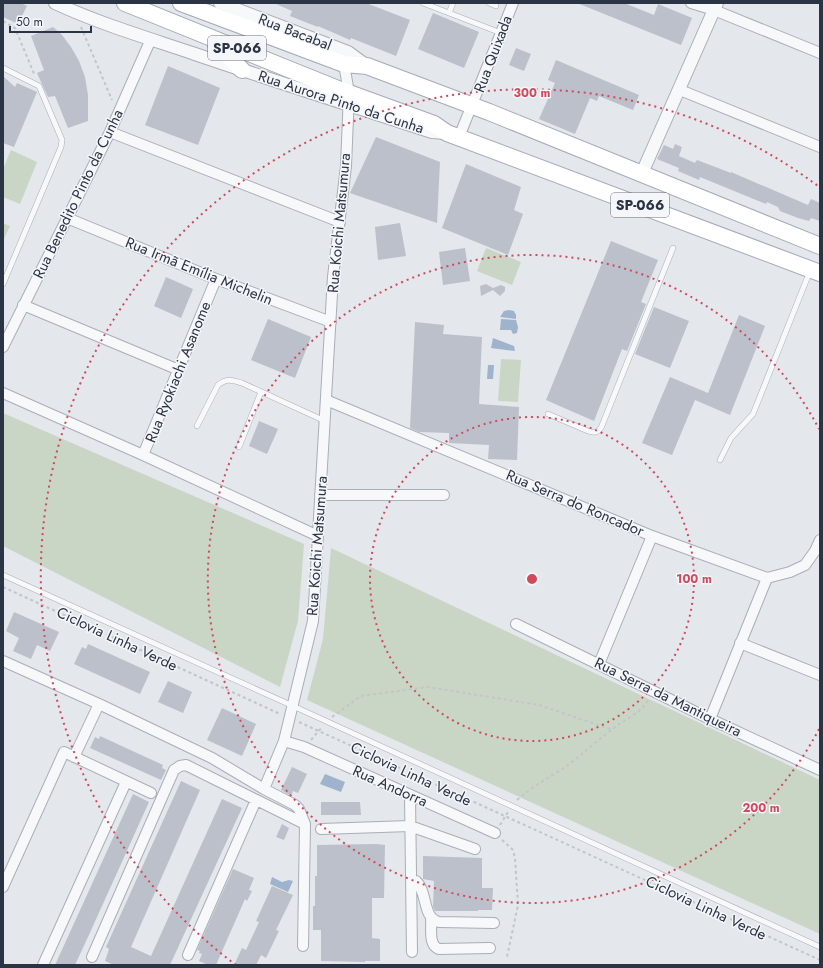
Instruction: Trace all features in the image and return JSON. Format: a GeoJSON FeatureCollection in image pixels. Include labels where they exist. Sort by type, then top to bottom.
{"type":"FeatureCollection","features":[{"type":"Feature","properties":{"kind":"main road","name":"SP-066"},"geometry":{"type":"LineString","coordinates":[[125,3],[210,37],[349,103],[434,124],[453,135],[815,272]]}},
{"type":"Feature","properties":{"kind":"main road","name":"SP-066"},"geometry":{"type":"LineString","coordinates":[[181,3],[346,58],[642,173],[820,246]]}},
{"type":"Feature","properties":{"kind":"main road"},"geometry":{"type":"LineString","coordinates":[[210,37],[242,70]]}},
{"type":"Feature","properties":{"kind":"street","name":"Rua Aurora Pinto da Cunha"},"geometry":{"type":"LineString","coordinates":[[55,3],[242,70],[349,103]]}},
{"type":"Feature","properties":{"kind":"street","name":"Rua Quixada"},"geometry":{"type":"LineString","coordinates":[[453,135],[472,106],[513,3]]}},
{"type":"Feature","properties":{"kind":"street"},"geometry":{"type":"LineString","coordinates":[[691,3],[716,7],[820,53]]}},
{"type":"Feature","properties":{"kind":"street","name":"Rua Bacabal"},"geometry":{"type":"LineString","coordinates":[[224,4],[346,58]]}},
{"type":"Feature","properties":{"kind":"street"},"geometry":{"type":"LineString","coordinates":[[642,173],[716,7]]}},
{"type":"Feature","properties":{"kind":"street","name":"Rua Benedito Pinto da Cunha"},"geometry":{"type":"LineString","coordinates":[[3,347],[110,132],[152,39]]}},
{"type":"Feature","properties":{"kind":"street","name":"Rua Koichi Matsumura"},"geometry":{"type":"LineString","coordinates":[[264,789],[284,741],[313,621],[333,277],[346,166],[349,103],[346,58]]}},
{"type":"Feature","properties":{"kind":"street"},"geometry":{"type":"LineString","coordinates":[[680,90],[820,147]]}},
{"type":"Feature","properties":{"kind":"street"},"geometry":{"type":"LineString","coordinates":[[110,132],[340,222]]}},
{"type":"Feature","properties":{"kind":"street","name":"Rua Irmã Emília Michelin"},"geometry":{"type":"LineString","coordinates":[[67,218],[216,279],[331,322]]}},
{"type":"Feature","properties":{"kind":"street","name":"Rua Ryokiachi Asanome"},"geometry":{"type":"LineString","coordinates":[[3,393],[143,455],[216,279]]}},
{"type":"Feature","properties":{"kind":"street"},"geometry":{"type":"LineString","coordinates":[[23,305],[179,370]]}},
{"type":"Feature","properties":{"kind":"street","name":"Rua Serra do Roncador"},"geometry":{"type":"LineString","coordinates":[[326,400],[652,536],[767,578]]}},
{"type":"Feature","properties":{"kind":"street"},"geometry":{"type":"LineString","coordinates":[[143,455],[318,536]]}},
{"type":"Feature","properties":{"kind":"street"},"geometry":{"type":"LineString","coordinates":[[320,495],[444,495]]}},
{"type":"Feature","properties":{"kind":"street"},"geometry":{"type":"LineString","coordinates":[[599,664],[652,536]]}},
{"type":"Feature","properties":{"kind":"street"},"geometry":{"type":"LineString","coordinates":[[710,719],[767,578],[790,572],[805,565],[818,552],[820,540]]}},
{"type":"Feature","properties":{"kind":"street","name":"Rua Serra da Mantiqueira"},"geometry":{"type":"LineString","coordinates":[[516,624],[710,719],[820,770]]}},
{"type":"Feature","properties":{"kind":"street"},"geometry":{"type":"LineString","coordinates":[[740,643],[820,674]]}},
{"type":"Feature","properties":{"kind":"street"},"geometry":{"type":"LineString","coordinates":[[3,661],[99,704],[212,758],[264,789],[295,805],[299,809],[305,824],[303,946]]}},
{"type":"Feature","properties":{"kind":"street"},"geometry":{"type":"LineString","coordinates":[[74,757],[99,704]]}},
{"type":"Feature","properties":{"kind":"street","name":"Rua Andorra"},"geometry":{"type":"LineString","coordinates":[[284,741],[304,748],[495,833]]}},
{"type":"Feature","properties":{"kind":"street"},"geometry":{"type":"LineString","coordinates":[[3,887],[64,752],[151,793]]}},
{"type":"Feature","properties":{"kind":"street"},"geometry":{"type":"LineString","coordinates":[[810,765],[820,761]]}},
{"type":"Feature","properties":{"kind":"street"},"geometry":{"type":"LineString","coordinates":[[92,957],[174,770],[180,766],[186,765],[305,824]]}},
{"type":"Feature","properties":{"kind":"street"},"geometry":{"type":"LineString","coordinates":[[43,965],[126,782]]}},
{"type":"Feature","properties":{"kind":"street"},"geometry":{"type":"LineString","coordinates":[[410,796],[412,952]]}},
{"type":"Feature","properties":{"kind":"street"},"geometry":{"type":"LineString","coordinates":[[188,955],[256,800]]}},
{"type":"Feature","properties":{"kind":"street"},"geometry":{"type":"LineString","coordinates":[[321,829],[410,826],[475,849]]}},
{"type":"Feature","properties":{"kind":"street"},"geometry":{"type":"LineString","coordinates":[[411,881],[416,881],[422,888],[431,919],[432,942],[436,948],[490,948]]}},
{"type":"Feature","properties":{"kind":"street"},"geometry":{"type":"LineString","coordinates":[[431,919],[439,922],[494,923]]}},
{"type":"Feature","properties":{"kind":"lane"},"geometry":{"type":"LineString","coordinates":[[423,3],[501,34]]}},
{"type":"Feature","properties":{"kind":"lane"},"geometry":{"type":"LineString","coordinates":[[449,13],[453,3]]}},
{"type":"Feature","properties":{"kind":"lane"},"geometry":{"type":"LineString","coordinates":[[489,3],[496,6]]}},
{"type":"Feature","properties":{"kind":"lane"},"geometry":{"type":"LineString","coordinates":[[3,68],[39,86],[62,140],[61,147],[3,284]]}},
{"type":"Feature","properties":{"kind":"lane"},"geometry":{"type":"LineString","coordinates":[[548,414],[588,431],[594,433],[598,432],[601,428],[673,248]]}},
{"type":"Feature","properties":{"kind":"lane"},"geometry":{"type":"LineString","coordinates":[[720,460],[731,438],[754,414],[815,272]]}},
{"type":"Feature","properties":{"kind":"lane"},"geometry":{"type":"LineString","coordinates":[[197,426],[212,394],[218,385],[224,381],[231,380],[325,421]]}},
{"type":"Feature","properties":{"kind":"lane"},"geometry":{"type":"LineString","coordinates":[[239,447],[261,392]]}},
{"type":"Feature","properties":{"kind":"lane"},"geometry":{"type":"LineString","coordinates":[[3,575],[820,947]]}},
{"type":"Feature","properties":{"kind":"path"},"geometry":{"type":"LineString","coordinates":[[74,11],[109,90],[117,115]]}},
{"type":"Feature","properties":{"kind":"path"},"geometry":{"type":"LineString","coordinates":[[3,20],[15,28],[39,86]]}},
{"type":"Feature","properties":{"kind":"path","name":"Ciclovia Linha Verde"},"geometry":{"type":"LineString","coordinates":[[3,587],[820,960]]}},
{"type":"Feature","properties":{"kind":"path"},"geometry":{"type":"LineString","coordinates":[[304,748],[327,722],[361,696],[428,687],[539,705],[613,730]]}},
{"type":"Feature","properties":{"kind":"path"},"geometry":{"type":"LineString","coordinates":[[507,957],[518,905],[515,858],[513,850],[495,833],[512,806],[522,796],[636,714],[646,704],[653,691]]}},
{"type":"Feature","properties":{"kind":"green space"},"geometry":{"type":"Polygon","coordinates":[[[11,150],[37,162],[20,204],[3,197],[3,169],[11,150]]]}},
{"type":"Feature","properties":{"kind":"green space"},"geometry":{"type":"Polygon","coordinates":[[[3,223],[10,226],[3,241],[3,223]]]}},
{"type":"Feature","properties":{"kind":"green space"},"geometry":{"type":"Polygon","coordinates":[[[486,248],[521,262],[512,285],[477,271],[486,248]]]}},
{"type":"Feature","properties":{"kind":"green space"},"geometry":{"type":"Polygon","coordinates":[[[501,359],[521,360],[518,402],[498,401],[501,359]]]}},
{"type":"Feature","properties":{"kind":"green space"},"geometry":{"type":"Polygon","coordinates":[[[3,413],[304,544],[298,621],[280,687],[3,546],[3,413]]]}},
{"type":"Feature","properties":{"kind":"green space"},"geometry":{"type":"Polygon","coordinates":[[[331,548],[820,780],[820,934],[307,700],[323,639],[331,548]]]}},
{"type":"Feature","properties":{"kind":"water"},"geometry":{"type":"Polygon","coordinates":[[[504,311],[514,311],[516,319],[500,317],[504,311]]]}},
{"type":"Feature","properties":{"kind":"water"},"geometry":{"type":"Polygon","coordinates":[[[501,319],[516,320],[518,327],[517,333],[513,334],[511,330],[500,330],[501,319]]]}},
{"type":"Feature","properties":{"kind":"water"},"geometry":{"type":"Polygon","coordinates":[[[493,338],[514,346],[515,351],[491,348],[493,338]]]}},
{"type":"Feature","properties":{"kind":"water"},"geometry":{"type":"Polygon","coordinates":[[[488,365],[494,365],[493,379],[487,379],[488,365]]]}},
{"type":"Feature","properties":{"kind":"water"},"geometry":{"type":"Polygon","coordinates":[[[325,774],[345,782],[341,792],[320,784],[325,774]]]}},
{"type":"Feature","properties":{"kind":"water"},"geometry":{"type":"Polygon","coordinates":[[[272,877],[282,882],[289,880],[293,881],[288,892],[270,884],[272,877]]]}},
{"type":"Feature","properties":{"kind":"building"},"geometry":{"type":"Polygon","coordinates":[[[3,3],[21,3],[27,6],[18,24],[3,17],[3,3]]]}},
{"type":"Feature","properties":{"kind":"building"},"geometry":{"type":"Polygon","coordinates":[[[274,3],[366,3],[410,20],[396,56],[351,38],[350,40],[290,16],[292,11],[274,3]]]}},
{"type":"Feature","properties":{"kind":"building"},"geometry":{"type":"Polygon","coordinates":[[[577,3],[624,3],[654,15],[658,4],[692,18],[681,45],[577,3]]]}},
{"type":"Feature","properties":{"kind":"building"},"geometry":{"type":"Polygon","coordinates":[[[433,13],[479,32],[464,68],[418,49],[433,13]]]}},
{"type":"Feature","properties":{"kind":"building"},"geometry":{"type":"Polygon","coordinates":[[[53,27],[62,35],[79,61],[85,77],[88,95],[88,121],[68,128],[55,96],[48,97],[37,73],[44,70],[31,36],[53,27]]]}},
{"type":"Feature","properties":{"kind":"building"},"geometry":{"type":"Polygon","coordinates":[[[516,48],[531,54],[524,71],[509,65],[516,48]]]}},
{"type":"Feature","properties":{"kind":"building"},"geometry":{"type":"Polygon","coordinates":[[[556,60],[639,95],[633,110],[599,96],[597,101],[590,98],[575,134],[539,119],[555,83],[548,80],[556,60]]]}},
{"type":"Feature","properties":{"kind":"building"},"geometry":{"type":"Polygon","coordinates":[[[168,66],[220,88],[198,145],[145,125],[168,66]]]}},
{"type":"Feature","properties":{"kind":"building"},"geometry":{"type":"Polygon","coordinates":[[[3,76],[15,87],[17,83],[37,92],[14,147],[3,143],[3,76]]]}},
{"type":"Feature","properties":{"kind":"building"},"geometry":{"type":"Polygon","coordinates":[[[376,137],[440,162],[437,223],[350,193],[376,137]]]}},
{"type":"Feature","properties":{"kind":"building"},"geometry":{"type":"Polygon","coordinates":[[[675,144],[682,147],[679,156],[695,163],[697,160],[731,172],[808,205],[811,199],[820,203],[820,221],[811,218],[809,221],[798,218],[780,211],[778,207],[767,202],[766,204],[700,177],[699,180],[678,171],[679,168],[657,159],[664,145],[673,149],[675,144]]]}},
{"type":"Feature","properties":{"kind":"building"},"geometry":{"type":"Polygon","coordinates":[[[466,164],[521,187],[514,210],[523,214],[508,255],[442,228],[466,164]]]}},
{"type":"Feature","properties":{"kind":"building"},"geometry":{"type":"Polygon","coordinates":[[[400,223],[406,256],[378,260],[375,227],[400,223]]]}},
{"type":"Feature","properties":{"kind":"building"},"geometry":{"type":"Polygon","coordinates":[[[611,241],[658,260],[641,302],[646,304],[627,351],[622,349],[594,421],[546,400],[611,241]]]}},
{"type":"Feature","properties":{"kind":"building"},"geometry":{"type":"Polygon","coordinates":[[[465,248],[470,281],[443,285],[439,252],[465,248]]]}},
{"type":"Feature","properties":{"kind":"building"},"geometry":{"type":"Polygon","coordinates":[[[166,277],[193,289],[181,318],[154,306],[166,277]]]}},
{"type":"Feature","properties":{"kind":"building"},"geometry":{"type":"Polygon","coordinates":[[[486,284],[493,288],[501,285],[505,287],[505,291],[500,296],[493,290],[481,296],[480,286],[486,284]]]}},
{"type":"Feature","properties":{"kind":"building"},"geometry":{"type":"Polygon","coordinates":[[[654,307],[689,321],[670,368],[635,354],[654,307]]]}},
{"type":"Feature","properties":{"kind":"building"},"geometry":{"type":"Polygon","coordinates":[[[739,315],[765,326],[730,415],[695,400],[672,455],[642,443],[670,377],[708,393],[739,315]]]}},
{"type":"Feature","properties":{"kind":"building"},"geometry":{"type":"Polygon","coordinates":[[[268,319],[311,337],[295,378],[251,360],[268,319]]]}},
{"type":"Feature","properties":{"kind":"building"},"geometry":{"type":"Polygon","coordinates":[[[415,322],[444,325],[443,334],[482,337],[479,404],[519,407],[517,460],[488,459],[489,445],[449,443],[449,433],[419,432],[410,428],[415,322]]]}},
{"type":"Feature","properties":{"kind":"building"},"geometry":{"type":"Polygon","coordinates":[[[259,421],[278,429],[267,454],[249,446],[259,421]]]}},
{"type":"Feature","properties":{"kind":"building"},"geometry":{"type":"Polygon","coordinates":[[[14,612],[59,632],[50,651],[37,645],[31,659],[13,651],[19,638],[6,631],[14,612]]]}},
{"type":"Feature","properties":{"kind":"building"},"geometry":{"type":"Polygon","coordinates":[[[88,644],[150,672],[140,694],[74,664],[82,647],[86,649],[88,644]]]}},
{"type":"Feature","properties":{"kind":"building"},"geometry":{"type":"Polygon","coordinates":[[[168,681],[192,692],[183,713],[158,702],[168,681]]]}},
{"type":"Feature","properties":{"kind":"building"},"geometry":{"type":"Polygon","coordinates":[[[222,708],[256,724],[242,756],[207,740],[222,708]]]}},
{"type":"Feature","properties":{"kind":"building"},"geometry":{"type":"Polygon","coordinates":[[[100,736],[163,765],[162,768],[166,770],[161,780],[90,748],[95,737],[99,739],[100,736]]]}},
{"type":"Feature","properties":{"kind":"building"},"geometry":{"type":"Polygon","coordinates":[[[292,767],[307,774],[298,793],[293,791],[291,796],[281,790],[292,767]]]}},
{"type":"Feature","properties":{"kind":"building"},"geometry":{"type":"Polygon","coordinates":[[[181,781],[200,790],[131,947],[151,956],[222,799],[242,808],[170,965],[114,965],[105,961],[109,949],[106,947],[181,781]]]}},
{"type":"Feature","properties":{"kind":"building"},"geometry":{"type":"Polygon","coordinates":[[[133,794],[149,802],[88,937],[75,965],[55,965],[133,794]]]}},
{"type":"Feature","properties":{"kind":"building"},"geometry":{"type":"Polygon","coordinates":[[[321,802],[360,802],[361,815],[321,815],[321,802]]]}},
{"type":"Feature","properties":{"kind":"building"},"geometry":{"type":"Polygon","coordinates":[[[282,824],[289,828],[284,840],[276,837],[282,824]]]}},
{"type":"Feature","properties":{"kind":"building"},"geometry":{"type":"Polygon","coordinates":[[[317,845],[385,845],[384,898],[372,898],[372,938],[380,939],[380,961],[321,961],[321,930],[313,930],[315,876],[317,876],[317,845]]]}},
{"type":"Feature","properties":{"kind":"building"},"geometry":{"type":"Polygon","coordinates":[[[423,856],[482,858],[482,888],[493,888],[492,910],[435,911],[433,907],[434,881],[423,879],[423,856]]]}},
{"type":"Feature","properties":{"kind":"building"},"geometry":{"type":"Polygon","coordinates":[[[233,869],[254,878],[249,890],[252,891],[247,901],[245,899],[216,965],[208,965],[199,961],[202,954],[197,950],[233,869]]]}},
{"type":"Feature","properties":{"kind":"building"},"geometry":{"type":"Polygon","coordinates":[[[272,886],[293,895],[276,930],[279,931],[266,958],[261,955],[256,965],[234,965],[242,948],[246,950],[259,922],[256,921],[272,886]]]}}]}
